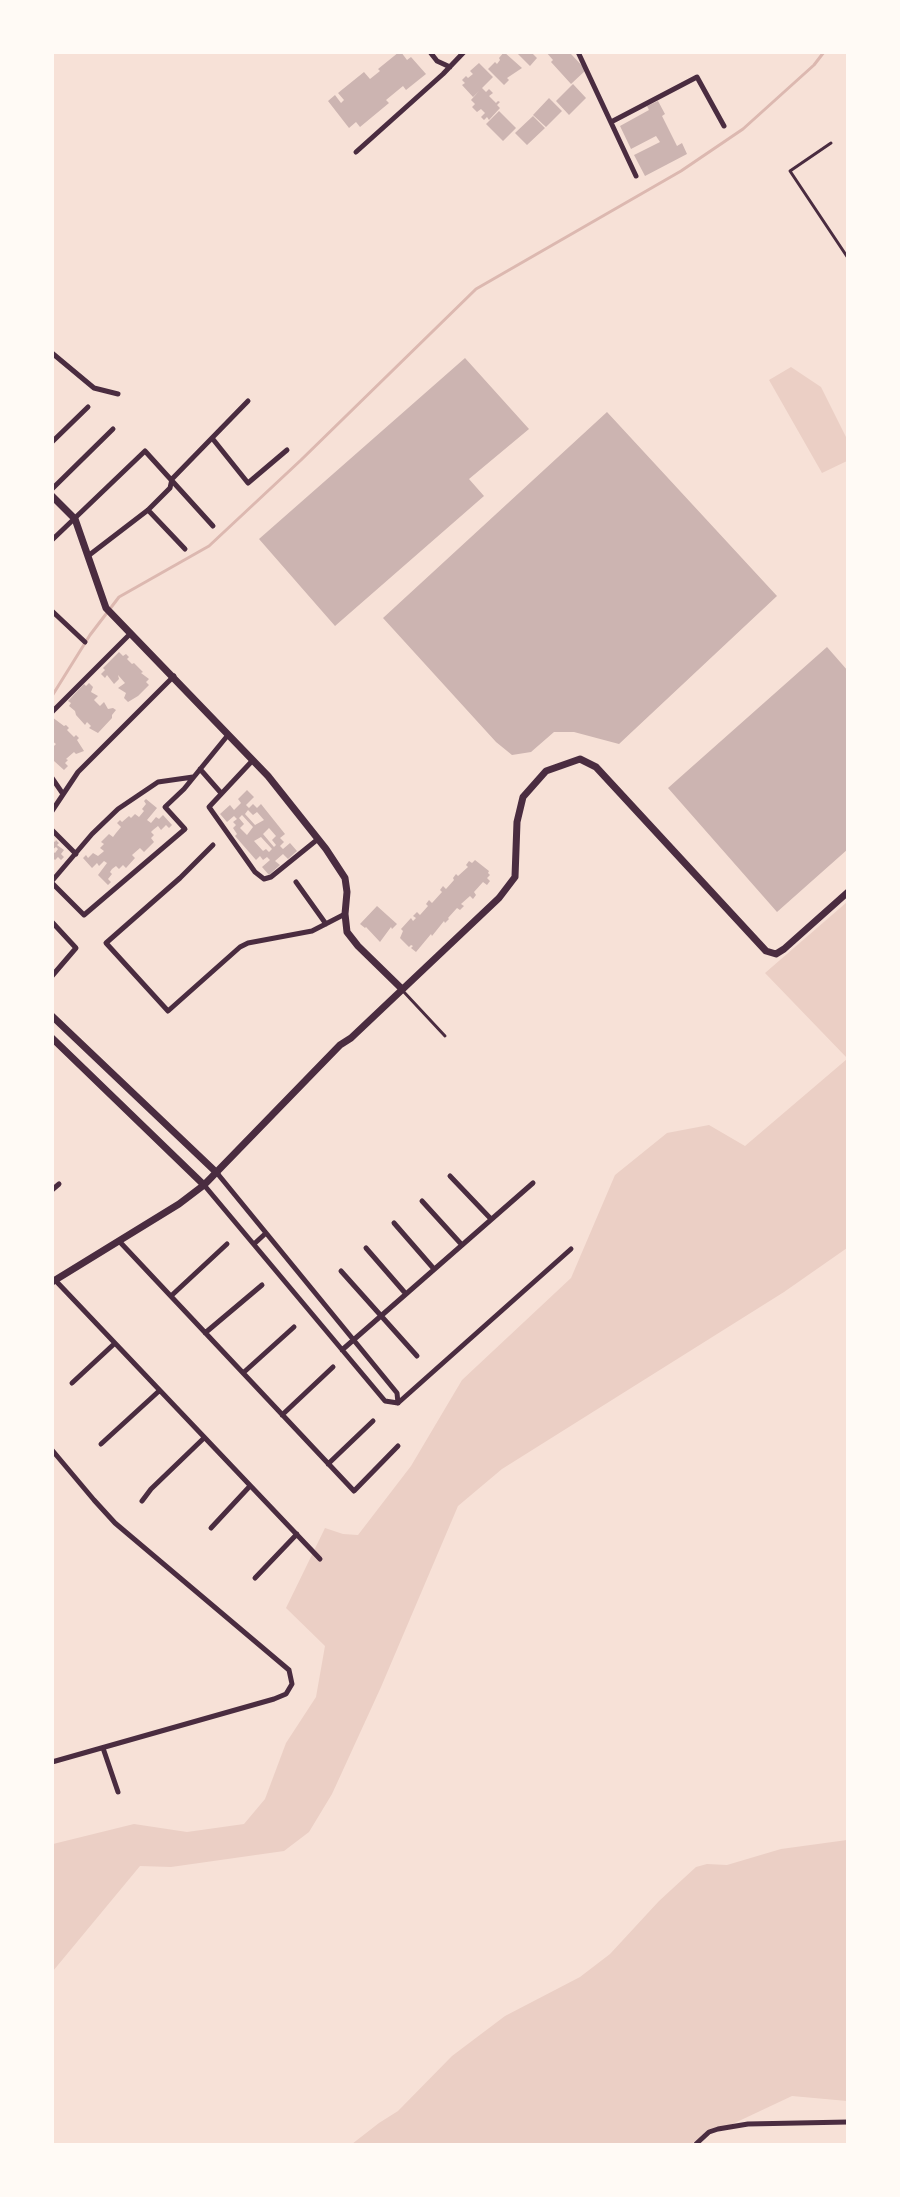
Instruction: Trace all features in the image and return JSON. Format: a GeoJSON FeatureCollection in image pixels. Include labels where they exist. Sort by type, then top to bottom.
{"type":"FeatureCollection","features":[{"type":"Feature","properties":{"kind":"street"},"geometry":{"type":"LineString","coordinates":[[430,52],[437,61],[450,67]]}},
{"type":"Feature","properties":{"kind":"street"},"geometry":{"type":"LineString","coordinates":[[356,152],[464,52]]}},
{"type":"Feature","properties":{"kind":"street"},"geometry":{"type":"LineString","coordinates":[[578,52],[636,176]]}},
{"type":"Feature","properties":{"kind":"street"},"geometry":{"type":"LineString","coordinates":[[611,122],[697,77],[724,126]]}},
{"type":"Feature","properties":{"kind":"street"},"geometry":{"type":"LineString","coordinates":[[52,352],[94,388],[118,394]]}},
{"type":"Feature","properties":{"kind":"street"},"geometry":{"type":"LineString","coordinates":[[88,556],[148,510],[170,488],[172,479],[248,401]]}},
{"type":"Feature","properties":{"kind":"street"},"geometry":{"type":"LineString","coordinates":[[52,442],[88,407]]}},
{"type":"Feature","properties":{"kind":"street"},"geometry":{"type":"LineString","coordinates":[[52,489],[113,429]]}},
{"type":"Feature","properties":{"kind":"street"},"geometry":{"type":"LineString","coordinates":[[212,438],[248,483],[287,450]]}},
{"type":"Feature","properties":{"kind":"street"},"geometry":{"type":"LineString","coordinates":[[52,540],[145,451],[213,526]]}},
{"type":"Feature","properties":{"kind":"street"},"geometry":{"type":"LineString","coordinates":[[52,496],[75,519],[109,611],[268,776],[318,839],[345,878],[347,932],[358,946],[402,989]]}},
{"type":"Feature","properties":{"kind":"street"},"geometry":{"type":"LineString","coordinates":[[148,510],[185,549]]}},
{"type":"Feature","properties":{"kind":"street"},"geometry":{"type":"LineString","coordinates":[[52,611],[85,642]]}},
{"type":"Feature","properties":{"kind":"street"},"geometry":{"type":"LineString","coordinates":[[52,712],[131,633]]}},
{"type":"Feature","properties":{"kind":"street"},"geometry":{"type":"LineString","coordinates":[[52,811],[78,772],[174,676]]}},
{"type":"Feature","properties":{"kind":"street"},"geometry":{"type":"LineString","coordinates":[[193,777],[158,782],[118,809],[52,882],[84,915],[184,829],[165,807],[193,777],[200,769],[228,735]]}},
{"type":"Feature","properties":{"kind":"street"},"geometry":{"type":"LineString","coordinates":[[320,1559],[54,1281],[178,1204],[204,1185],[340,1045],[351,1038],[499,898],[515,877],[517,822],[523,797],[546,771],[580,759],[596,767],[766,951],[776,954],[784,949],[848,892]]}},
{"type":"Feature","properties":{"kind":"street"},"geometry":{"type":"LineString","coordinates":[[253,760],[209,807],[255,872],[264,879],[271,877],[318,839]]}},
{"type":"Feature","properties":{"kind":"street"},"geometry":{"type":"LineString","coordinates":[[200,769],[221,793]]}},
{"type":"Feature","properties":{"kind":"street"},"geometry":{"type":"LineString","coordinates":[[52,778],[63,794]]}},
{"type":"Feature","properties":{"kind":"street"},"geometry":{"type":"LineString","coordinates":[[52,830],[76,854]]}},
{"type":"Feature","properties":{"kind":"street"},"geometry":{"type":"LineString","coordinates":[[213,845],[180,878],[106,943],[168,1011],[240,947],[248,943],[312,932],[345,914]]}},
{"type":"Feature","properties":{"kind":"street"},"geometry":{"type":"LineString","coordinates":[[296,882],[326,924]]}},
{"type":"Feature","properties":{"kind":"street"},"geometry":{"type":"LineString","coordinates":[[52,922],[76,948],[52,976]]}},
{"type":"Feature","properties":{"kind":"street"},"geometry":{"type":"LineString","coordinates":[[52,1016],[217,1173],[397,1393],[398,1404]]}},
{"type":"Feature","properties":{"kind":"street"},"geometry":{"type":"LineString","coordinates":[[52,1038],[185,1164],[385,1401],[398,1404]]}},
{"type":"Feature","properties":{"kind":"street"},"geometry":{"type":"LineString","coordinates":[[450,1176],[491,1219]]}},
{"type":"Feature","properties":{"kind":"street"},"geometry":{"type":"LineString","coordinates":[[342,1350],[533,1183]]}},
{"type":"Feature","properties":{"kind":"street"},"geometry":{"type":"LineString","coordinates":[[52,1190],[59,1184]]}},
{"type":"Feature","properties":{"kind":"street"},"geometry":{"type":"LineString","coordinates":[[422,1201],[462,1245]]}},
{"type":"Feature","properties":{"kind":"street"},"geometry":{"type":"LineString","coordinates":[[394,1223],[434,1269]]}},
{"type":"Feature","properties":{"kind":"street"},"geometry":{"type":"LineString","coordinates":[[254,1245],[266,1233]]}},
{"type":"Feature","properties":{"kind":"street"},"geometry":{"type":"LineString","coordinates":[[119,1241],[354,1491],[399,1446]]}},
{"type":"Feature","properties":{"kind":"street"},"geometry":{"type":"LineString","coordinates":[[171,1296],[227,1244]]}},
{"type":"Feature","properties":{"kind":"street"},"geometry":{"type":"LineString","coordinates":[[366,1248],[406,1294]]}},
{"type":"Feature","properties":{"kind":"street"},"geometry":{"type":"LineString","coordinates":[[398,1404],[571,1249]]}},
{"type":"Feature","properties":{"kind":"street"},"geometry":{"type":"LineString","coordinates":[[341,1271],[417,1356]]}},
{"type":"Feature","properties":{"kind":"street"},"geometry":{"type":"LineString","coordinates":[[205,1333],[262,1285]]}},
{"type":"Feature","properties":{"kind":"street"},"geometry":{"type":"LineString","coordinates":[[243,1373],[294,1327]]}},
{"type":"Feature","properties":{"kind":"street"},"geometry":{"type":"LineString","coordinates":[[72,1383],[114,1344]]}},
{"type":"Feature","properties":{"kind":"street"},"geometry":{"type":"LineString","coordinates":[[282,1415],[333,1367]]}},
{"type":"Feature","properties":{"kind":"street"},"geometry":{"type":"LineString","coordinates":[[101,1444],[159,1391]]}},
{"type":"Feature","properties":{"kind":"street"},"geometry":{"type":"LineString","coordinates":[[328,1464],[373,1420]]}},
{"type":"Feature","properties":{"kind":"street"},"geometry":{"type":"LineString","coordinates":[[142,1501],[151,1489],[204,1438]]}},
{"type":"Feature","properties":{"kind":"street"},"geometry":{"type":"LineString","coordinates":[[52,1450],[115,1523],[289,1670],[292,1684],[286,1694],[274,1699],[52,1762]]}},
{"type":"Feature","properties":{"kind":"street"},"geometry":{"type":"LineString","coordinates":[[211,1528],[250,1486]]}},
{"type":"Feature","properties":{"kind":"street"},"geometry":{"type":"LineString","coordinates":[[255,1578],[297,1534]]}},
{"type":"Feature","properties":{"kind":"street"},"geometry":{"type":"LineString","coordinates":[[103,1748],[118,1792]]}},
{"type":"Feature","properties":{"kind":"street"},"geometry":{"type":"LineString","coordinates":[[696,2145],[713,2130],[747,2124],[848,2122]]}},
{"type":"Feature","properties":{"kind":"lane"},"geometry":{"type":"LineString","coordinates":[[831,142],[790,171],[848,258]]}},
{"type":"Feature","properties":{"kind":"lane"},"geometry":{"type":"LineString","coordinates":[[402,989],[445,1036]]}},
{"type":"Feature","properties":{"kind":"shaded area"},"geometry":{"type":"Polygon","coordinates":[[[791,367],[821,387],[847,439],[847,461],[822,473],[769,380],[791,367]]]}},
{"type":"Feature","properties":{"kind":"shaded area"},"geometry":{"type":"Polygon","coordinates":[[[847,902],[847,1058],[765,973],[847,902]]]}},
{"type":"Feature","properties":{"kind":"shaded area"},"geometry":{"type":"Polygon","coordinates":[[[847,1059],[847,1248],[784,1292],[502,1469],[458,1506],[381,1687],[332,1794],[309,1832],[284,1851],[171,1867],[140,1866],[53,1971],[53,1844],[134,1824],[187,1832],[244,1824],[265,1799],[286,1743],[316,1697],[325,1646],[286,1608],[325,1528],[343,1534],[358,1535],[411,1466],[462,1380],[571,1278],[615,1175],[667,1133],[709,1125],[745,1146],[847,1059]]]}},
{"type":"Feature","properties":{"kind":"shaded area"},"geometry":{"type":"Polygon","coordinates":[[[847,1840],[847,2101],[792,2096],[690,2144],[352,2144],[398,2111],[452,2056],[505,2016],[580,1977],[610,1954],[659,1901],[696,1867],[707,1864],[727,1865],[781,1849],[847,1840]]]}},
{"type":"Feature","properties":{"kind":"building"},"geometry":{"type":"Polygon","coordinates":[[[399,52],[407,60],[411,57],[426,74],[406,90],[403,86],[386,100],[389,103],[360,127],[356,122],[349,128],[328,101],[335,95],[341,103],[344,100],[338,93],[364,72],[370,79],[380,71],[378,69],[399,52]]]}},
{"type":"Feature","properties":{"kind":"building"},"geometry":{"type":"Polygon","coordinates":[[[504,52],[522,68],[507,78],[509,80],[504,85],[488,69],[495,62],[497,64],[504,52]]]}},
{"type":"Feature","properties":{"kind":"building"},"geometry":{"type":"Polygon","coordinates":[[[516,52],[531,52],[537,58],[530,66],[516,52]]]}},
{"type":"Feature","properties":{"kind":"building"},"geometry":{"type":"Polygon","coordinates":[[[546,52],[573,52],[571,54],[586,70],[571,84],[551,62],[553,60],[546,52]]]}},
{"type":"Feature","properties":{"kind":"building"},"geometry":{"type":"Polygon","coordinates":[[[479,63],[493,77],[482,88],[486,92],[489,89],[493,93],[489,96],[496,103],[500,102],[497,105],[500,108],[489,120],[487,117],[484,120],[481,117],[485,113],[481,109],[477,112],[472,107],[475,104],[471,100],[479,91],[473,97],[462,85],[465,83],[462,80],[473,74],[470,71],[479,63]]]}},
{"type":"Feature","properties":{"kind":"building"},"geometry":{"type":"Polygon","coordinates":[[[573,84],[586,98],[569,115],[556,101],[573,84]]]}},
{"type":"Feature","properties":{"kind":"building"},"geometry":{"type":"Polygon","coordinates":[[[549,98],[562,111],[546,127],[533,115],[549,98]]]}},
{"type":"Feature","properties":{"kind":"building"},"geometry":{"type":"Polygon","coordinates":[[[658,101],[665,114],[662,116],[677,146],[682,143],[687,154],[645,176],[634,155],[660,142],[656,136],[631,149],[620,126],[649,110],[647,106],[658,101]]]}},
{"type":"Feature","properties":{"kind":"building"},"geometry":{"type":"Polygon","coordinates":[[[499,111],[516,128],[503,141],[486,124],[499,111]]]}},
{"type":"Feature","properties":{"kind":"building"},"geometry":{"type":"Polygon","coordinates":[[[533,116],[545,128],[527,145],[515,133],[533,116]]]}},
{"type":"Feature","properties":{"kind":"building"},"geometry":{"type":"Polygon","coordinates":[[[465,358],[529,429],[469,479],[484,496],[335,626],[259,539],[465,358]]]}},
{"type":"Feature","properties":{"kind":"building"},"geometry":{"type":"Polygon","coordinates":[[[607,412],[777,596],[619,744],[574,732],[554,732],[531,752],[512,755],[496,742],[383,618],[607,412]]]}},
{"type":"Feature","properties":{"kind":"building"},"geometry":{"type":"Polygon","coordinates":[[[827,647],[848,671],[848,849],[777,912],[668,788],[827,647]]]}},
{"type":"Feature","properties":{"kind":"building"},"geometry":{"type":"Polygon","coordinates":[[[119,652],[123,656],[126,654],[129,657],[127,659],[149,679],[146,682],[149,685],[128,702],[124,698],[126,693],[118,688],[125,683],[118,675],[119,679],[114,684],[107,675],[105,678],[101,674],[105,670],[103,668],[119,652]]]}},
{"type":"Feature","properties":{"kind":"building"},"geometry":{"type":"Polygon","coordinates":[[[89,683],[93,687],[91,692],[98,696],[94,700],[100,706],[104,702],[108,709],[116,710],[98,733],[89,728],[91,726],[87,722],[85,725],[69,706],[71,703],[68,701],[84,684],[86,686],[89,683]]]}},
{"type":"Feature","properties":{"kind":"building"},"geometry":{"type":"Polygon","coordinates":[[[52,717],[64,726],[66,725],[69,728],[67,730],[74,737],[76,735],[79,738],[77,740],[84,751],[76,754],[74,752],[66,759],[68,760],[65,763],[68,766],[64,770],[54,761],[52,763],[52,744],[54,746],[56,744],[52,741],[52,717]]]}},
{"type":"Feature","properties":{"kind":"building"},"geometry":{"type":"Polygon","coordinates":[[[247,790],[254,797],[246,805],[249,808],[253,804],[257,808],[261,804],[285,834],[280,838],[284,842],[280,846],[283,849],[290,843],[297,851],[288,859],[283,854],[275,861],[280,865],[269,875],[262,867],[270,860],[267,857],[263,860],[260,856],[256,860],[235,836],[237,834],[233,828],[236,825],[233,822],[237,819],[234,816],[227,822],[220,814],[230,805],[234,810],[241,803],[238,799],[247,790]],[[248,810],[245,814],[255,825],[264,820],[257,812],[253,815],[248,810]],[[242,815],[239,818],[244,824],[240,828],[247,835],[253,827],[242,815]],[[269,828],[263,834],[274,847],[276,845],[272,840],[276,836],[269,828]],[[261,837],[254,841],[263,851],[266,849],[269,852],[272,849],[261,837]]]}},
{"type":"Feature","properties":{"kind":"building"},"geometry":{"type":"Polygon","coordinates":[[[146,799],[157,808],[147,820],[151,823],[156,817],[159,819],[163,815],[172,825],[169,828],[166,825],[161,830],[158,826],[153,830],[151,832],[154,835],[151,838],[154,842],[144,852],[140,848],[132,855],[135,858],[126,868],[123,865],[119,869],[116,866],[112,869],[110,872],[112,874],[108,879],[111,882],[108,885],[98,875],[107,863],[104,861],[99,866],[97,863],[92,868],[83,858],[86,855],[88,858],[93,853],[98,856],[103,852],[100,848],[104,844],[101,842],[109,834],[113,837],[121,827],[117,823],[120,820],[122,822],[135,814],[139,817],[144,811],[142,809],[146,804],[144,801],[146,799]]]}},
{"type":"Feature","properties":{"kind":"building"},"geometry":{"type":"Polygon","coordinates":[[[52,840],[55,842],[56,840],[59,843],[57,845],[64,850],[61,854],[64,857],[61,860],[58,857],[55,860],[52,857],[52,851],[55,853],[58,849],[56,847],[52,850],[52,840]]]}},
{"type":"Feature","properties":{"kind":"building"},"geometry":{"type":"Polygon","coordinates":[[[475,860],[489,871],[490,875],[487,878],[490,881],[487,885],[483,882],[474,892],[476,895],[473,899],[470,896],[461,904],[464,906],[460,910],[457,908],[416,952],[411,948],[413,946],[409,947],[400,938],[403,931],[401,929],[411,918],[413,921],[416,918],[413,916],[417,912],[420,915],[428,906],[426,904],[429,900],[432,903],[442,892],[440,890],[443,886],[446,889],[456,874],[458,876],[468,867],[466,865],[469,861],[472,863],[475,860]]]}},
{"type":"Feature","properties":{"kind":"building"},"geometry":{"type":"Polygon","coordinates":[[[377,906],[397,924],[392,929],[391,927],[380,942],[360,924],[377,906]]]}},
{"type":"Feature","properties":{"kind":"waterway"},"geometry":{"type":"LineString","coordinates":[[52,696],[90,635],[119,597],[209,546],[301,460],[476,289],[681,171],[743,129],[814,65],[824,52]]}}]}
